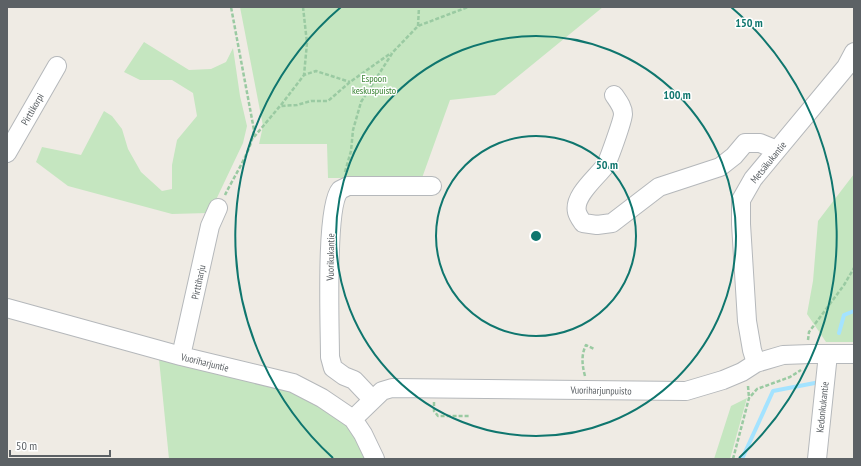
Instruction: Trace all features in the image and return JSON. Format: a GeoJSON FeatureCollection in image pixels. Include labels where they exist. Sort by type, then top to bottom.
{"type":"FeatureCollection","features":[{"type":"Feature","properties":{"kind":"street","name":"Metsäkukantie"},"geometry":{"type":"LineString","coordinates":[[756,363],[747,321],[741,200],[753,179],[846,67],[854,52]]}},
{"type":"Feature","properties":{"kind":"street","name":"Pirttikorpi"},"geometry":{"type":"LineString","coordinates":[[7,153],[56,66]]}},
{"type":"Feature","properties":{"kind":"street"},"geometry":{"type":"LineString","coordinates":[[614,95],[621,105],[623,114],[620,130],[606,165],[584,191],[578,201],[577,212],[583,223],[597,225],[612,223],[659,187],[720,167],[734,156],[745,143],[760,143],[777,150]]}},
{"type":"Feature","properties":{"kind":"street"},"geometry":{"type":"LineString","coordinates":[[340,191],[348,186],[360,185],[432,186]]}},
{"type":"Feature","properties":{"kind":"street","name":"Vuorikukantie"},"geometry":{"type":"LineString","coordinates":[[340,191],[334,207],[330,235],[330,357],[333,368],[344,376],[354,380],[372,399]]}},
{"type":"Feature","properties":{"kind":"street","name":"Pirttiharju"},"geometry":{"type":"LineString","coordinates":[[181,356],[210,226],[218,208]]}},
{"type":"Feature","properties":{"kind":"street","name":"Vuoriharjuntie"},"geometry":{"type":"LineString","coordinates":[[7,308],[181,356],[293,384],[322,398],[353,420],[363,434],[375,459]]}},
{"type":"Feature","properties":{"kind":"street","name":"Kedonkukantie"},"geometry":{"type":"LineString","coordinates":[[817,459],[828,354]]}},
{"type":"Feature","properties":{"kind":"street","name":"Vuoriharjunpuisto"},"geometry":{"type":"LineString","coordinates":[[353,420],[372,399],[382,391],[392,388],[686,391],[723,380],[742,372],[756,363],[783,355],[854,354]]}},
{"type":"Feature","properties":{"kind":"path"},"geometry":{"type":"LineString","coordinates":[[231,7],[252,118],[254,130],[253,138]]}},
{"type":"Feature","properties":{"kind":"path"},"geometry":{"type":"LineString","coordinates":[[303,7],[307,43],[304,75]]}},
{"type":"Feature","properties":{"kind":"path"},"geometry":{"type":"LineString","coordinates":[[418,26],[419,7]]}},
{"type":"Feature","properties":{"kind":"path"},"geometry":{"type":"LineString","coordinates":[[280,106],[297,105],[311,101],[328,101],[350,82],[393,52],[418,26],[468,7]]}},
{"type":"Feature","properties":{"kind":"path"},"geometry":{"type":"LineString","coordinates":[[340,191],[351,150],[353,130],[361,102],[393,52]]}},
{"type":"Feature","properties":{"kind":"path"},"geometry":{"type":"LineString","coordinates":[[218,208],[253,138],[304,75],[316,70],[350,82]]}},
{"type":"Feature","properties":{"kind":"path"},"geometry":{"type":"LineString","coordinates":[[733,459],[749,398],[757,389],[790,377],[800,371],[805,362],[809,332],[844,285],[854,268]]}},
{"type":"Feature","properties":{"kind":"path"},"geometry":{"type":"LineString","coordinates":[[587,382],[583,366],[583,352],[586,346],[594,348]]}},
{"type":"Feature","properties":{"kind":"path"},"geometry":{"type":"LineString","coordinates":[[434,402],[434,411],[438,416],[470,416]]}},
{"type":"Feature","properties":{"kind":"green space","name":"Espoon keskuspuisto"},"geometry":{"type":"Polygon","coordinates":[[[240,7],[603,7],[495,95],[450,100],[422,178],[328,178],[327,144],[259,144],[263,126],[240,7]]]}},
{"type":"Feature","properties":{"kind":"green space"},"geometry":{"type":"Polygon","coordinates":[[[144,42],[189,70],[211,69],[226,62],[233,48],[240,96],[247,126],[243,143],[214,204],[208,213],[172,214],[68,186],[36,162],[42,147],[81,155],[104,111],[112,116],[122,129],[128,149],[141,172],[162,191],[172,189],[172,165],[177,140],[197,116],[193,93],[172,80],[140,80],[124,72],[144,42]]]}},
{"type":"Feature","properties":{"kind":"green space"},"geometry":{"type":"Polygon","coordinates":[[[854,174],[854,342],[826,342],[807,314],[813,281],[818,221],[854,174]]]}},
{"type":"Feature","properties":{"kind":"green space"},"geometry":{"type":"Polygon","coordinates":[[[159,359],[289,388],[316,401],[345,423],[371,459],[169,459],[159,359]]]}},
{"type":"Feature","properties":{"kind":"green space"},"geometry":{"type":"Polygon","coordinates":[[[747,398],[730,459],[714,459],[731,406],[747,398]]]}},
{"type":"Feature","properties":{"kind":"waterway"},"geometry":{"type":"LineString","coordinates":[[839,333],[844,315],[854,311]]}},
{"type":"Feature","properties":{"kind":"waterway"},"geometry":{"type":"LineString","coordinates":[[742,459],[773,391],[820,382]]}}]}
